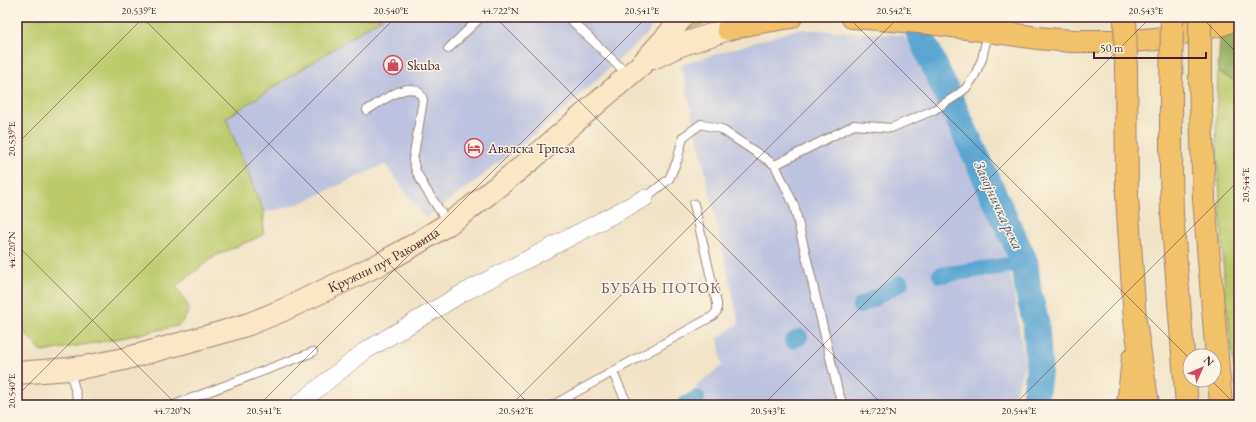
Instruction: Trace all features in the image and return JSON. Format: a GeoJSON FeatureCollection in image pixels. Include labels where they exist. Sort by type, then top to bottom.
{"type":"FeatureCollection","features":[{"type":"Feature","properties":{"kind":"highway"},"geometry":{"type":"LineString","coordinates":[[727,21],[749,24],[791,17]]}},
{"type":"Feature","properties":{"kind":"highway"},"geometry":{"type":"LineString","coordinates":[[852,17],[977,27],[1071,41],[1132,41],[1163,37],[1223,24],[1238,17]]}},
{"type":"Feature","properties":{"kind":"highway"},"geometry":{"type":"LineString","coordinates":[[1125,17],[1127,196],[1135,321],[1148,405]]}},
{"type":"Feature","properties":{"kind":"highway"},"geometry":{"type":"LineString","coordinates":[[1172,17],[1172,213],[1187,405]]}},
{"type":"Feature","properties":{"kind":"highway"},"geometry":{"type":"LineString","coordinates":[[1200,17],[1200,80],[1204,199],[1221,405]]}},
{"type":"Feature","properties":{"kind":"highway"},"geometry":{"type":"LineString","coordinates":[[1128,405],[1133,360],[1135,321]]}},
{"type":"Feature","properties":{"kind":"main road","name":"Кружни пут Раковица"},"geometry":{"type":"LineString","coordinates":[[17,373],[70,370],[124,359],[249,324],[281,311],[361,273],[414,245],[448,224],[532,159],[635,70],[669,34],[682,17]]}},
{"type":"Feature","properties":{"kind":"main road"},"geometry":{"type":"LineString","coordinates":[[635,70],[727,21]]}},
{"type":"Feature","properties":{"kind":"street"},"geometry":{"type":"LineString","coordinates":[[297,405],[365,351],[461,294],[645,198]]}},
{"type":"Feature","properties":{"kind":"lane"},"geometry":{"type":"LineString","coordinates":[[448,49],[481,17]]}},
{"type":"Feature","properties":{"kind":"lane"},"geometry":{"type":"LineString","coordinates":[[568,17],[635,70]]}},
{"type":"Feature","properties":{"kind":"lane"},"geometry":{"type":"LineString","coordinates":[[775,165],[854,125],[891,128],[934,110],[956,96],[966,88],[974,77],[982,58],[977,27]]}},
{"type":"Feature","properties":{"kind":"lane"},"geometry":{"type":"LineString","coordinates":[[367,110],[402,90],[412,88],[422,95],[423,100],[413,160],[416,171],[425,188],[448,224]]}},
{"type":"Feature","properties":{"kind":"lane"},"geometry":{"type":"LineString","coordinates":[[645,198],[669,179],[677,161],[683,137],[701,124],[721,129],[775,165],[794,205],[838,391],[844,405]]}},
{"type":"Feature","properties":{"kind":"lane"},"geometry":{"type":"LineString","coordinates":[[553,405],[613,373],[713,316],[717,310],[717,304],[694,204]]}},
{"type":"Feature","properties":{"kind":"lane"},"geometry":{"type":"LineString","coordinates":[[174,405],[313,352]]}},
{"type":"Feature","properties":{"kind":"lane"},"geometry":{"type":"LineString","coordinates":[[70,370],[79,405]]}},
{"type":"Feature","properties":{"kind":"lane"},"geometry":{"type":"LineString","coordinates":[[613,373],[628,405]]}},
{"type":"Feature","properties":{"kind":"shaded area"},"geometry":{"type":"Polygon","coordinates":[[[383,17],[658,17],[645,36],[560,113],[476,181],[425,218],[385,164],[301,203],[264,213],[226,118],[383,17]]]}},
{"type":"Feature","properties":{"kind":"shaded area"},"geometry":{"type":"Polygon","coordinates":[[[798,29],[903,35],[912,49],[964,159],[995,213],[1006,247],[1025,364],[1011,405],[700,405],[696,385],[722,366],[718,338],[739,323],[681,65],[798,29]]]}},
{"type":"Feature","properties":{"kind":"green space"},"geometry":{"type":"Polygon","coordinates":[[[17,17],[383,17],[226,118],[264,213],[263,235],[215,256],[176,286],[188,306],[187,315],[178,326],[42,352],[23,331],[17,330],[17,17]]]}},
{"type":"Feature","properties":{"kind":"green space"},"geometry":{"type":"Polygon","coordinates":[[[691,17],[714,17],[715,20],[687,30],[685,26],[691,17]]]}},
{"type":"Feature","properties":{"kind":"green space"},"geometry":{"type":"Polygon","coordinates":[[[1239,27],[1239,77],[1234,80],[1218,72],[1220,35],[1239,27]]]}},
{"type":"Feature","properties":{"kind":"green space"},"geometry":{"type":"Polygon","coordinates":[[[1218,72],[1234,80],[1239,77],[1239,405],[1225,296],[1216,128],[1218,72]]]}},
{"type":"Feature","properties":{"kind":"waterway","name":"Завојничка река"},"geometry":{"type":"LineString","coordinates":[[912,17],[1025,263],[1028,291],[1036,323],[1039,369],[1034,405]]}},
{"type":"Feature","properties":{"kind":"waterway"},"geometry":{"type":"LineString","coordinates":[[940,275],[1025,263]]}},
{"type":"Feature","properties":{"kind":"waterway"},"geometry":{"type":"LineString","coordinates":[[860,306],[901,283]]}},
{"type":"Feature","properties":{"kind":"waterway"},"geometry":{"type":"LineString","coordinates":[[792,341],[800,337]]}},
{"type":"Feature","properties":{"kind":"waterway"},"geometry":{"type":"LineString","coordinates":[[685,405],[697,398]]}},
{"type":"Feature","properties":{"kind":"place","name":"Skuba"},"geometry":{"type":"Point","coordinates":[393,65]}},
{"type":"Feature","properties":{"kind":"place","name":"Авалска Трпеза"},"geometry":{"type":"Point","coordinates":[474,148]}},
{"type":"Feature","properties":{"kind":"district","name":"БУБАЊ ПОТОК"},"geometry":{"type":"Point","coordinates":[661,287]}}]}
